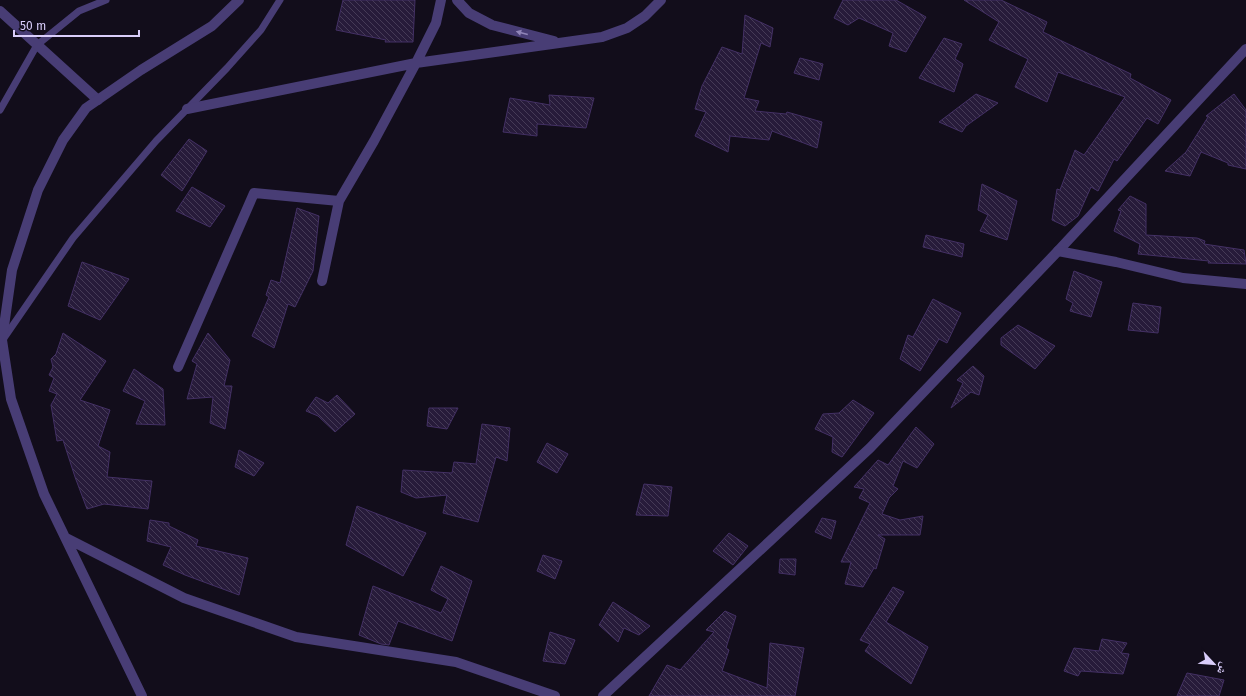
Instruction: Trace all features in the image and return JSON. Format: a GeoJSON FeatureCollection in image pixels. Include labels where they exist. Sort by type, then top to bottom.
{"type":"FeatureCollection","features":[{"type":"Feature","properties":{"kind":"street"},"geometry":{"type":"LineString","coordinates":[[142,696],[44,494],[11,399],[3,360],[2,340],[12,270],[38,190],[63,140],[86,108],[141,70],[212,26],[239,0]]}},
{"type":"Feature","properties":{"kind":"street"},"geometry":{"type":"LineString","coordinates":[[322,281],[339,201],[374,141],[416,63],[436,23],[441,0]]}},
{"type":"Feature","properties":{"kind":"street"},"geometry":{"type":"LineString","coordinates":[[456,0],[469,13],[492,25],[559,43]]}},
{"type":"Feature","properties":{"kind":"street"},"geometry":{"type":"LineString","coordinates":[[187,109],[416,63],[602,37],[627,28],[645,16],[661,0]]}},
{"type":"Feature","properties":{"kind":"street"},"geometry":{"type":"LineString","coordinates":[[0,11],[98,100]]}},
{"type":"Feature","properties":{"kind":"street"},"geometry":{"type":"LineString","coordinates":[[603,696],[870,448],[1058,251],[1246,49]]}},
{"type":"Feature","properties":{"kind":"street"},"geometry":{"type":"LineString","coordinates":[[178,366],[254,193],[339,201]]}},
{"type":"Feature","properties":{"kind":"street"},"geometry":{"type":"LineString","coordinates":[[1058,251],[1116,262],[1183,278],[1246,284]]}},
{"type":"Feature","properties":{"kind":"street"},"geometry":{"type":"LineString","coordinates":[[66,538],[184,598],[296,637],[456,662],[554,696]]}},
{"type":"Feature","properties":{"kind":"lane"},"geometry":{"type":"LineString","coordinates":[[0,110],[37,45],[79,11],[106,0]]}},
{"type":"Feature","properties":{"kind":"lane"},"geometry":{"type":"LineString","coordinates":[[2,340],[73,238],[156,141],[262,30],[280,0]]}},
{"type":"Feature","properties":{"kind":"building"},"geometry":{"type":"Polygon","coordinates":[[[343,0],[415,0],[413,42],[385,42],[386,40],[336,30],[343,0]]]}},
{"type":"Feature","properties":{"kind":"building"},"geometry":{"type":"Polygon","coordinates":[[[843,0],[896,0],[926,17],[906,52],[889,46],[893,33],[859,18],[848,25],[834,18],[843,0]]]}},
{"type":"Feature","properties":{"kind":"building"},"geometry":{"type":"Polygon","coordinates":[[[964,0],[1001,0],[1047,22],[1043,32],[1131,74],[1130,78],[1171,100],[1158,124],[1147,118],[1117,161],[1114,159],[1098,191],[1091,187],[1078,216],[1065,226],[1052,220],[1057,189],[1060,190],[1075,150],[1084,155],[1125,97],[1058,72],[1047,102],[1015,87],[1028,59],[989,40],[999,22],[964,0]]]}},
{"type":"Feature","properties":{"kind":"building"},"geometry":{"type":"Polygon","coordinates":[[[745,15],[773,28],[770,47],[761,43],[744,98],[759,101],[755,111],[786,114],[787,112],[822,122],[817,148],[772,131],[769,140],[730,136],[728,152],[695,136],[706,112],[695,109],[702,86],[722,47],[742,54],[745,15]]]}},
{"type":"Feature","properties":{"kind":"building"},"geometry":{"type":"Polygon","coordinates":[[[944,38],[962,44],[955,59],[963,64],[954,92],[919,78],[944,38]]]}},
{"type":"Feature","properties":{"kind":"building"},"geometry":{"type":"Polygon","coordinates":[[[800,58],[823,64],[819,80],[794,73],[800,58]]]}},
{"type":"Feature","properties":{"kind":"building"},"geometry":{"type":"Polygon","coordinates":[[[976,94],[998,103],[966,126],[962,132],[939,122],[976,94]]]}},
{"type":"Feature","properties":{"kind":"building"},"geometry":{"type":"Polygon","coordinates":[[[1234,94],[1246,110],[1246,169],[1228,165],[1228,163],[1201,152],[1190,176],[1165,171],[1186,152],[1208,117],[1206,116],[1234,94]]]}},
{"type":"Feature","properties":{"kind":"building"},"geometry":{"type":"Polygon","coordinates":[[[549,95],[594,98],[586,128],[537,124],[537,136],[503,132],[510,98],[550,105],[549,95]]]}},
{"type":"Feature","properties":{"kind":"building"},"geometry":{"type":"Polygon","coordinates":[[[189,139],[207,151],[182,191],[161,175],[189,139]]]}},
{"type":"Feature","properties":{"kind":"building"},"geometry":{"type":"Polygon","coordinates":[[[982,184],[1017,201],[1007,240],[980,231],[988,215],[978,210],[982,184]]]}},
{"type":"Feature","properties":{"kind":"building"},"geometry":{"type":"Polygon","coordinates":[[[192,187],[225,206],[210,227],[176,211],[192,187]]]}},
{"type":"Feature","properties":{"kind":"building"},"geometry":{"type":"Polygon","coordinates":[[[1130,196],[1146,204],[1146,235],[1197,238],[1205,241],[1204,244],[1244,250],[1246,264],[1208,263],[1209,261],[1138,254],[1140,244],[1114,231],[1121,211],[1118,210],[1130,196]]]}},
{"type":"Feature","properties":{"kind":"building"},"geometry":{"type":"Polygon","coordinates":[[[297,208],[319,216],[313,271],[295,307],[288,304],[274,348],[252,336],[269,297],[266,295],[271,280],[280,283],[297,208]]]}},
{"type":"Feature","properties":{"kind":"building"},"geometry":{"type":"Polygon","coordinates":[[[926,235],[964,244],[962,257],[923,247],[926,235]]]}},
{"type":"Feature","properties":{"kind":"building"},"geometry":{"type":"Polygon","coordinates":[[[82,262],[129,279],[100,320],[68,306],[82,262]]]}},
{"type":"Feature","properties":{"kind":"building"},"geometry":{"type":"Polygon","coordinates":[[[1074,271],[1102,282],[1091,317],[1070,311],[1073,303],[1066,299],[1074,271]]]}},
{"type":"Feature","properties":{"kind":"building"},"geometry":{"type":"Polygon","coordinates":[[[933,299],[961,313],[947,343],[939,339],[920,371],[900,359],[908,335],[913,337],[933,299]]]}},
{"type":"Feature","properties":{"kind":"building"},"geometry":{"type":"Polygon","coordinates":[[[1133,303],[1161,307],[1158,333],[1128,330],[1133,303]]]}},
{"type":"Feature","properties":{"kind":"building"},"geometry":{"type":"Polygon","coordinates":[[[1018,325],[1055,346],[1035,369],[1001,345],[1001,338],[1018,325]]]}},
{"type":"Feature","properties":{"kind":"building"},"geometry":{"type":"Polygon","coordinates":[[[63,333],[106,361],[80,400],[110,410],[98,446],[110,452],[107,477],[152,481],[148,509],[104,504],[87,509],[63,440],[57,441],[51,405],[57,394],[49,391],[54,378],[49,375],[53,367],[51,359],[56,354],[63,333]]]}},
{"type":"Feature","properties":{"kind":"building"},"geometry":{"type":"Polygon","coordinates":[[[208,333],[230,360],[224,386],[232,386],[225,429],[210,423],[213,397],[187,399],[197,364],[192,361],[208,333]]]}},
{"type":"Feature","properties":{"kind":"building"},"geometry":{"type":"Polygon","coordinates":[[[973,366],[984,376],[979,395],[971,392],[951,408],[963,383],[957,380],[973,366]]]}},
{"type":"Feature","properties":{"kind":"building"},"geometry":{"type":"Polygon","coordinates":[[[134,369],[163,389],[165,425],[136,424],[145,401],[123,391],[134,369]]]}},
{"type":"Feature","properties":{"kind":"building"},"geometry":{"type":"Polygon","coordinates":[[[337,395],[355,414],[335,432],[318,416],[306,411],[316,397],[328,403],[337,395]]]}},
{"type":"Feature","properties":{"kind":"building"},"geometry":{"type":"Polygon","coordinates":[[[853,400],[874,413],[842,457],[832,452],[833,437],[815,429],[823,414],[839,413],[853,400]]]}},
{"type":"Feature","properties":{"kind":"building"},"geometry":{"type":"Polygon","coordinates":[[[429,408],[458,408],[447,429],[427,426],[429,408]]]}},
{"type":"Feature","properties":{"kind":"building"},"geometry":{"type":"Polygon","coordinates":[[[482,424],[510,428],[507,461],[496,457],[478,522],[443,513],[447,495],[416,498],[401,492],[403,470],[452,473],[454,462],[476,464],[482,424]]]}},
{"type":"Feature","properties":{"kind":"building"},"geometry":{"type":"Polygon","coordinates":[[[916,427],[934,444],[917,468],[903,461],[893,486],[898,489],[889,498],[882,514],[900,520],[923,516],[920,535],[878,535],[885,539],[876,569],[874,568],[863,587],[845,584],[851,562],[841,562],[870,503],[859,498],[864,489],[854,487],[878,460],[888,465],[916,427]]]}},
{"type":"Feature","properties":{"kind":"building"},"geometry":{"type":"Polygon","coordinates":[[[547,443],[568,454],[557,473],[537,462],[547,443]]]}},
{"type":"Feature","properties":{"kind":"building"},"geometry":{"type":"Polygon","coordinates":[[[239,450],[264,463],[254,476],[235,467],[239,450]]]}},
{"type":"Feature","properties":{"kind":"building"},"geometry":{"type":"Polygon","coordinates":[[[644,484],[672,487],[668,516],[636,515],[644,484]]]}},
{"type":"Feature","properties":{"kind":"building"},"geometry":{"type":"Polygon","coordinates":[[[357,506],[426,533],[403,576],[346,545],[357,506]]]}},
{"type":"Feature","properties":{"kind":"building"},"geometry":{"type":"Polygon","coordinates":[[[822,518],[836,521],[831,539],[815,532],[822,518]]]}},
{"type":"Feature","properties":{"kind":"building"},"geometry":{"type":"Polygon","coordinates":[[[150,520],[169,523],[169,526],[198,540],[196,546],[248,558],[239,595],[185,575],[163,565],[171,547],[147,541],[150,520]]]}},
{"type":"Feature","properties":{"kind":"building"},"geometry":{"type":"Polygon","coordinates":[[[729,533],[748,546],[733,565],[713,551],[729,533]]]}},
{"type":"Feature","properties":{"kind":"building"},"geometry":{"type":"Polygon","coordinates":[[[543,555],[562,561],[555,579],[537,571],[543,555]]]}},
{"type":"Feature","properties":{"kind":"building"},"geometry":{"type":"Polygon","coordinates":[[[780,559],[796,559],[795,575],[779,573],[780,559]]]}},
{"type":"Feature","properties":{"kind":"building"},"geometry":{"type":"Polygon","coordinates":[[[441,566],[472,581],[452,641],[398,621],[389,645],[381,644],[359,635],[373,586],[441,613],[448,599],[431,590],[441,566]]]}},
{"type":"Feature","properties":{"kind":"building"},"geometry":{"type":"Polygon","coordinates":[[[893,587],[904,592],[886,622],[928,647],[911,684],[865,651],[870,644],[860,640],[893,587]]]}},
{"type":"Feature","properties":{"kind":"building"},"geometry":{"type":"Polygon","coordinates":[[[613,602],[650,626],[639,635],[624,628],[618,642],[599,625],[613,602]]]}},
{"type":"Feature","properties":{"kind":"building"},"geometry":{"type":"Polygon","coordinates":[[[725,611],[736,616],[726,648],[729,650],[722,671],[767,688],[770,643],[804,648],[795,696],[649,696],[667,665],[680,670],[714,632],[706,630],[725,611]]]}},
{"type":"Feature","properties":{"kind":"building"},"geometry":{"type":"Polygon","coordinates":[[[550,632],[575,640],[565,664],[543,661],[550,632]]]}},
{"type":"Feature","properties":{"kind":"building"},"geometry":{"type":"Polygon","coordinates":[[[1102,639],[1127,643],[1121,653],[1129,654],[1123,674],[1081,671],[1078,676],[1064,671],[1074,648],[1099,651],[1102,639]]]}},
{"type":"Feature","properties":{"kind":"building"},"geometry":{"type":"Polygon","coordinates":[[[1187,673],[1224,680],[1219,696],[1177,696],[1187,673]]]}}]}
